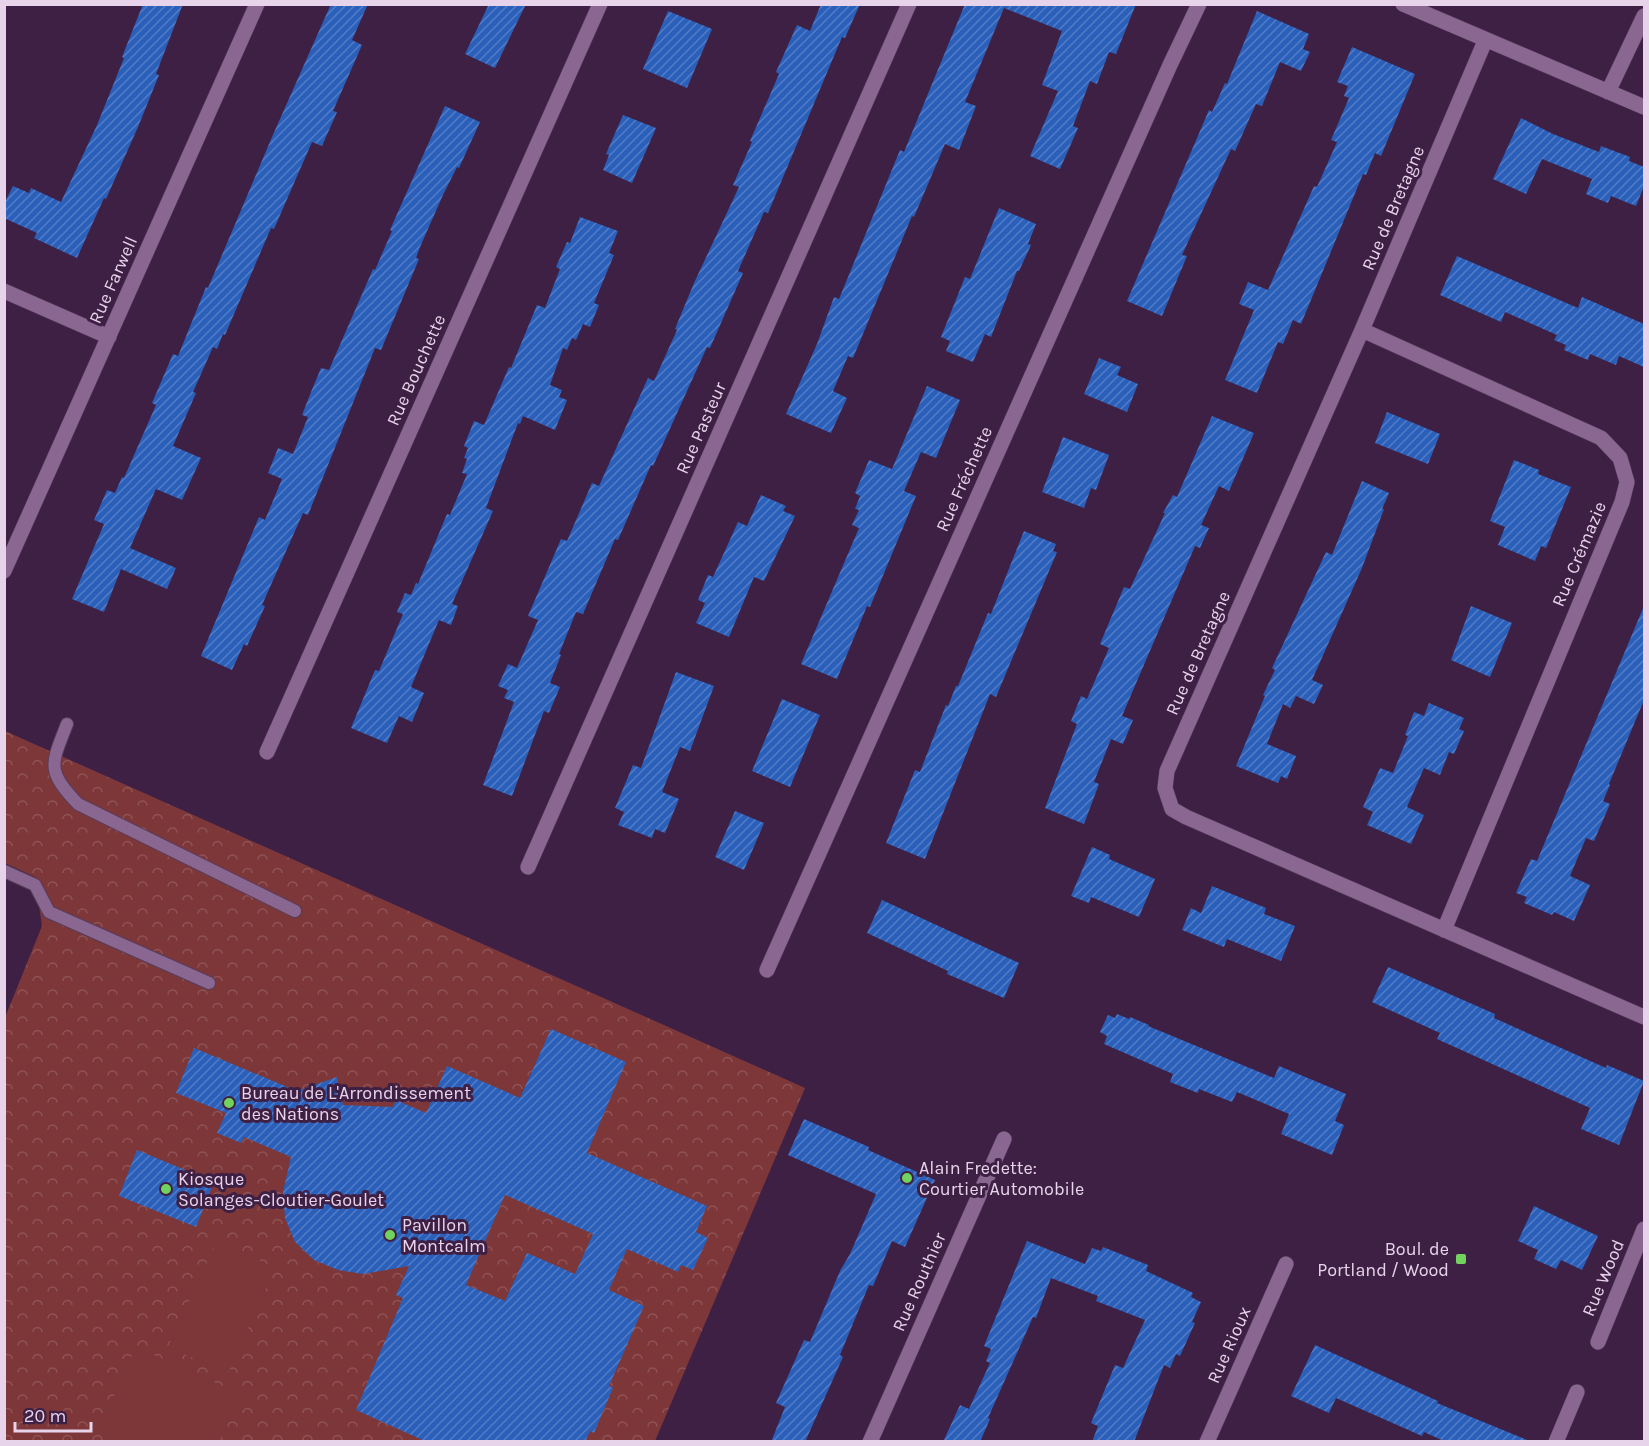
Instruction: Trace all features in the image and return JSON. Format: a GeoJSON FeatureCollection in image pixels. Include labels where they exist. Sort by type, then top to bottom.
{"type":"FeatureCollection","features":[{"type":"Feature","properties":{"kind":"street","name":"Rue Farwell"},"geometry":{"type":"LineString","coordinates":[[4,571],[257,4]]}},
{"type":"Feature","properties":{"kind":"street","name":"Rue Bouchette"},"geometry":{"type":"LineString","coordinates":[[267,752],[600,4]]}},
{"type":"Feature","properties":{"kind":"street","name":"Rue Pasteur"},"geometry":{"type":"LineString","coordinates":[[528,867],[909,4]]}},
{"type":"Feature","properties":{"kind":"street","name":"Rue Fréchette"},"geometry":{"type":"LineString","coordinates":[[766,970],[1170,65],[1200,4]]}},
{"type":"Feature","properties":{"kind":"street"},"geometry":{"type":"LineString","coordinates":[[1403,4],[1644,107]]}},
{"type":"Feature","properties":{"kind":"street"},"geometry":{"type":"LineString","coordinates":[[1608,92],[1644,16]]}},
{"type":"Feature","properties":{"kind":"street","name":"Rue de Bretagne"},"geometry":{"type":"LineString","coordinates":[[1485,41],[1362,330],[1167,771],[1165,788],[1172,809],[1186,817],[1644,1017]]}},
{"type":"Feature","properties":{"kind":"street"},"geometry":{"type":"LineString","coordinates":[[4,291],[109,337]]}},
{"type":"Feature","properties":{"kind":"street","name":"Rue Crémazie"},"geometry":{"type":"LineString","coordinates":[[1362,330],[1601,438],[1620,458],[1627,482],[1622,502],[1444,930]]}},
{"type":"Feature","properties":{"kind":"street","name":"Rue Routhier"},"geometry":{"type":"LineString","coordinates":[[870,1442],[1004,1139]]}},
{"type":"Feature","properties":{"kind":"street","name":"Rue Wood"},"geometry":{"type":"LineString","coordinates":[[1598,1342],[1644,1229]]}},
{"type":"Feature","properties":{"kind":"street","name":"Rue Rioux"},"geometry":{"type":"LineString","coordinates":[[1207,1442],[1286,1264]]}},
{"type":"Feature","properties":{"kind":"street"},"geometry":{"type":"LineString","coordinates":[[1556,1442],[1577,1392]]}},
{"type":"Feature","properties":{"kind":"lane"},"geometry":{"type":"LineString","coordinates":[[67,724],[53,758],[54,769],[63,789],[78,804],[295,911]]}},
{"type":"Feature","properties":{"kind":"lane"},"geometry":{"type":"LineString","coordinates":[[4,871],[35,885],[48,912],[208,984]]}},
{"type":"Feature","properties":{"kind":"green space"},"geometry":{"type":"Polygon","coordinates":[[[5,731],[805,1088],[655,1441],[5,1441],[4,1020],[42,926],[35,877],[5,863],[5,731]]]}},
{"type":"Feature","properties":{"kind":"green space"},"geometry":{"type":"Polygon","coordinates":[[[217,1241],[275,1268],[228,1373],[168,1347],[217,1241]]]}},
{"type":"Feature","properties":{"kind":"green space"},"geometry":{"type":"Polygon","coordinates":[[[136,1347],[240,1394],[219,1441],[116,1441],[97,1434],[136,1347]]]}},
{"type":"Feature","properties":{"kind":"building"},"geometry":{"type":"Polygon","coordinates":[[[143,4],[183,4],[156,74],[159,75],[138,127],[77,258],[34,238],[37,233],[4,218],[4,204],[13,186],[29,193],[31,188],[61,202],[97,125],[143,4]]]}},
{"type":"Feature","properties":{"kind":"building"},"geometry":{"type":"Polygon","coordinates":[[[331,4],[368,4],[352,40],[362,45],[333,111],[337,112],[322,146],[312,142],[274,229],[271,228],[225,335],[223,334],[217,349],[213,347],[193,392],[196,393],[173,446],[201,458],[182,500],[156,489],[130,548],[176,568],[167,589],[121,569],[104,612],[72,599],[104,524],[94,520],[107,490],[115,493],[122,477],[124,478],[156,405],[152,403],[173,354],[178,356],[206,287],[208,288],[331,4]]]}},
{"type":"Feature","properties":{"kind":"building"},"geometry":{"type":"Polygon","coordinates":[[[489,4],[526,4],[495,68],[465,54],[489,4]]]}},
{"type":"Feature","properties":{"kind":"building"},"geometry":{"type":"Polygon","coordinates":[[[821,4],[860,4],[845,38],[842,37],[768,213],[764,212],[738,271],[743,273],[710,348],[707,347],[618,540],[615,539],[583,614],[576,612],[550,683],[560,687],[549,713],[544,711],[512,796],[483,785],[514,702],[504,698],[508,690],[498,686],[508,664],[517,668],[538,620],[528,616],[561,539],[567,541],[592,483],[599,486],[648,378],[654,381],[677,330],[675,329],[694,283],[739,187],[733,185],[779,74],[776,72],[797,25],[810,31],[821,4]]]}},
{"type":"Feature","properties":{"kind":"building"},"geometry":{"type":"Polygon","coordinates":[[[965,4],[1136,4],[1116,54],[1109,52],[1097,84],[1090,81],[1073,126],[1078,128],[1060,169],[1030,156],[1058,91],[1042,85],[1062,31],[1004,8],[965,102],[976,106],[959,150],[945,144],[914,217],[912,216],[853,358],[848,356],[833,391],[847,398],[831,433],[786,414],[817,344],[834,297],[839,299],[900,150],[904,152],[965,4]]]}},
{"type":"Feature","properties":{"kind":"building"},"geometry":{"type":"Polygon","coordinates":[[[668,11],[712,29],[687,88],[643,69],[668,11]]]}},
{"type":"Feature","properties":{"kind":"building"},"geometry":{"type":"Polygon","coordinates":[[[1257,11],[1309,34],[1303,49],[1310,52],[1301,71],[1280,62],[1262,106],[1256,104],[1235,151],[1231,149],[1182,255],[1187,256],[1162,316],[1127,301],[1209,110],[1212,112],[1225,83],[1227,84],[1257,11]]]}},
{"type":"Feature","properties":{"kind":"building"},"geometry":{"type":"Polygon","coordinates":[[[1352,47],[1415,74],[1381,156],[1375,153],[1366,175],[1363,174],[1301,324],[1293,320],[1283,344],[1278,342],[1257,393],[1225,380],[1254,310],[1239,304],[1248,282],[1268,290],[1314,186],[1317,187],[1337,142],[1331,140],[1349,98],[1344,96],[1348,86],[1337,82],[1352,47]]]}},
{"type":"Feature","properties":{"kind":"building"},"geometry":{"type":"Polygon","coordinates":[[[445,106],[480,122],[420,247],[416,258],[419,259],[381,350],[375,348],[308,515],[303,513],[262,605],[265,606],[247,646],[244,644],[232,670],[201,656],[259,517],[265,520],[282,479],[268,473],[278,448],[293,454],[308,417],[302,415],[321,368],[329,370],[373,269],[375,270],[392,231],[390,230],[445,106]]]}},
{"type":"Feature","properties":{"kind":"building"},"geometry":{"type":"Polygon","coordinates":[[[623,115],[656,128],[632,183],[603,170],[609,155],[606,154],[623,115]]]}},
{"type":"Feature","properties":{"kind":"building"},"geometry":{"type":"Polygon","coordinates":[[[1521,118],[1553,134],[1599,152],[1601,146],[1630,157],[1629,161],[1644,167],[1644,186],[1636,206],[1611,196],[1608,203],[1586,194],[1592,179],[1542,159],[1526,194],[1493,179],[1521,118]]]}},
{"type":"Feature","properties":{"kind":"building"},"geometry":{"type":"Polygon","coordinates":[[[999,208],[1036,224],[1028,244],[1031,245],[1017,271],[991,337],[985,334],[973,362],[946,351],[950,341],[941,337],[965,277],[970,279],[999,208]]]}},
{"type":"Feature","properties":{"kind":"building"},"geometry":{"type":"Polygon","coordinates":[[[580,217],[618,231],[609,253],[614,255],[594,303],[599,305],[590,327],[583,324],[576,340],[572,338],[567,350],[563,348],[550,385],[562,390],[559,397],[567,400],[555,430],[523,416],[520,424],[518,423],[486,508],[493,511],[452,604],[458,606],[451,625],[439,620],[411,687],[424,693],[412,722],[399,716],[387,743],[351,728],[375,670],[379,671],[403,614],[397,612],[405,593],[411,595],[416,583],[418,584],[447,514],[450,515],[467,474],[462,473],[468,448],[464,446],[474,421],[484,425],[537,305],[545,308],[560,269],[556,267],[567,242],[570,243],[580,217]]]}},
{"type":"Feature","properties":{"kind":"building"},"geometry":{"type":"Polygon","coordinates":[[[1457,256],[1578,308],[1582,297],[1644,324],[1644,367],[1619,356],[1616,365],[1590,354],[1588,360],[1564,350],[1566,345],[1554,340],[1557,335],[1505,312],[1501,322],[1440,295],[1457,256]]]}},
{"type":"Feature","properties":{"kind":"building"},"geometry":{"type":"Polygon","coordinates":[[[1099,358],[1121,367],[1117,375],[1138,384],[1127,412],[1084,394],[1099,358]]]}},
{"type":"Feature","properties":{"kind":"building"},"geometry":{"type":"Polygon","coordinates":[[[927,386],[960,400],[936,458],[921,452],[904,491],[916,496],[837,679],[801,664],[859,528],[852,525],[859,510],[855,509],[860,496],[855,493],[869,460],[892,469],[927,386]]]}},
{"type":"Feature","properties":{"kind":"building"},"geometry":{"type":"Polygon","coordinates":[[[1387,412],[1440,434],[1428,464],[1375,443],[1387,412]]]}},
{"type":"Feature","properties":{"kind":"building"},"geometry":{"type":"Polygon","coordinates":[[[1212,416],[1254,433],[1229,491],[1219,486],[1201,525],[1209,528],[1200,548],[1195,546],[1122,716],[1133,720],[1123,744],[1111,739],[1094,782],[1099,784],[1084,824],[1045,808],[1077,724],[1071,721],[1081,696],[1087,699],[1109,648],[1100,644],[1124,587],[1130,589],[1165,513],[1163,513],[1173,495],[1177,497],[1212,416]]]}},
{"type":"Feature","properties":{"kind":"building"},"geometry":{"type":"Polygon","coordinates":[[[1063,437],[1109,455],[1096,490],[1091,488],[1084,508],[1042,492],[1063,437]]]}},
{"type":"Feature","properties":{"kind":"building"},"geometry":{"type":"Polygon","coordinates":[[[1514,460],[1539,470],[1538,474],[1571,487],[1546,548],[1541,546],[1535,561],[1498,545],[1505,527],[1490,521],[1514,460]]]}},
{"type":"Feature","properties":{"kind":"building"},"geometry":{"type":"Polygon","coordinates":[[[1362,481],[1389,493],[1362,568],[1312,680],[1323,685],[1314,704],[1296,696],[1290,708],[1283,704],[1267,744],[1296,756],[1287,779],[1281,776],[1278,783],[1236,766],[1275,670],[1272,668],[1326,552],[1332,555],[1362,481]]]}},
{"type":"Feature","properties":{"kind":"building"},"geometry":{"type":"Polygon","coordinates":[[[761,495],[786,506],[783,511],[795,516],[764,581],[754,577],[729,637],[696,623],[705,603],[698,600],[708,575],[713,577],[738,522],[747,526],[761,495]]]}},
{"type":"Feature","properties":{"kind":"building"},"geometry":{"type":"Polygon","coordinates":[[[1024,531],[1056,544],[1053,551],[1057,552],[996,697],[990,694],[925,859],[886,843],[915,770],[920,772],[946,705],[948,706],[958,686],[988,613],[991,614],[1024,531]]]}},
{"type":"Feature","properties":{"kind":"building"},"geometry":{"type":"Polygon","coordinates":[[[1471,606],[1512,623],[1490,677],[1451,660],[1471,606]]]}},
{"type":"Feature","properties":{"kind":"building"},"geometry":{"type":"Polygon","coordinates":[[[1644,606],[1644,700],[1603,801],[1610,804],[1594,841],[1586,838],[1570,876],[1590,885],[1574,921],[1554,912],[1552,915],[1524,903],[1527,897],[1516,893],[1531,859],[1537,861],[1644,606]]]}},
{"type":"Feature","properties":{"kind":"building"},"geometry":{"type":"Polygon","coordinates":[[[676,672],[714,686],[690,751],[680,747],[662,792],[679,799],[665,833],[655,829],[652,838],[618,825],[624,812],[615,808],[633,765],[641,768],[676,672]]]}},
{"type":"Feature","properties":{"kind":"building"},"geometry":{"type":"Polygon","coordinates":[[[782,699],[820,715],[790,787],[752,771],[782,699]]]}},
{"type":"Feature","properties":{"kind":"building"},"geometry":{"type":"Polygon","coordinates":[[[1429,703],[1464,718],[1459,729],[1464,731],[1454,754],[1449,752],[1440,775],[1424,768],[1407,807],[1424,815],[1411,844],[1367,825],[1373,812],[1363,807],[1380,768],[1393,773],[1408,736],[1405,735],[1414,712],[1424,716],[1429,703]]]}},
{"type":"Feature","properties":{"kind":"building"},"geometry":{"type":"Polygon","coordinates":[[[735,811],[764,823],[744,870],[715,857],[735,811]]]}},
{"type":"Feature","properties":{"kind":"building"},"geometry":{"type":"Polygon","coordinates":[[[1092,847],[1110,855],[1109,859],[1155,879],[1139,917],[1091,897],[1089,903],[1071,896],[1092,847]]]}},
{"type":"Feature","properties":{"kind":"building"},"geometry":{"type":"Polygon","coordinates":[[[1212,886],[1266,908],[1264,914],[1295,926],[1281,961],[1227,939],[1224,947],[1182,930],[1191,908],[1201,913],[1212,886]]]}},
{"type":"Feature","properties":{"kind":"building"},"geometry":{"type":"Polygon","coordinates":[[[882,900],[1019,963],[1004,998],[947,974],[948,971],[867,933],[882,900]]]}},
{"type":"Feature","properties":{"kind":"building"},"geometry":{"type":"Polygon","coordinates":[[[1388,967],[1495,1014],[1494,1018],[1606,1068],[1607,1065],[1644,1081],[1619,1145],[1581,1129],[1590,1108],[1437,1039],[1440,1033],[1372,1002],[1388,967]]]}},
{"type":"Feature","properties":{"kind":"building"},"geometry":{"type":"Polygon","coordinates":[[[1117,1014],[1129,1019],[1130,1017],[1274,1078],[1279,1066],[1346,1094],[1335,1121],[1344,1125],[1332,1155],[1281,1134],[1289,1114],[1237,1092],[1232,1102],[1199,1089],[1198,1093],[1170,1082],[1173,1074],[1104,1044],[1107,1036],[1100,1032],[1108,1015],[1115,1018],[1117,1014]]]}},
{"type":"Feature","properties":{"kind":"building","name":"Pavillon Montcalm"},"geometry":{"type":"Polygon","coordinates":[[[551,1029],[626,1062],[587,1153],[707,1206],[696,1232],[708,1238],[693,1270],[681,1265],[678,1272],[627,1249],[609,1290],[644,1306],[609,1386],[613,1388],[594,1433],[590,1431],[585,1442],[427,1442],[356,1410],[403,1298],[396,1295],[409,1266],[363,1274],[338,1270],[314,1260],[295,1242],[285,1218],[283,1192],[291,1157],[244,1137],[241,1143],[217,1133],[226,1113],[176,1093],[194,1048],[297,1091],[337,1077],[343,1105],[393,1107],[396,1100],[426,1113],[447,1066],[520,1098],[551,1029]],[[505,1195],[466,1285],[505,1301],[527,1253],[575,1274],[593,1234],[505,1195]]]}},
{"type":"Feature","properties":{"kind":"building"},"geometry":{"type":"Polygon","coordinates":[[[804,1119],[869,1147],[868,1150],[935,1180],[905,1247],[892,1241],[873,1286],[869,1285],[840,1355],[843,1357],[805,1442],[771,1442],[785,1407],[776,1403],[804,1340],[810,1342],[876,1194],[788,1155],[804,1119]]]}},
{"type":"Feature","properties":{"kind":"building","name":"Kiosque Solanges-Cloutier-Goulet"},"geometry":{"type":"Polygon","coordinates":[[[137,1150],[214,1182],[196,1227],[119,1196],[137,1150]]]}},
{"type":"Feature","properties":{"kind":"building"},"geometry":{"type":"Polygon","coordinates":[[[1534,1206],[1598,1236],[1582,1270],[1561,1260],[1556,1269],[1534,1259],[1538,1250],[1518,1241],[1534,1206]]]}},
{"type":"Feature","properties":{"kind":"building"},"geometry":{"type":"Polygon","coordinates":[[[1027,1241],[1085,1264],[1092,1248],[1101,1251],[1103,1247],[1148,1265],[1146,1271],[1193,1293],[1191,1297],[1201,1302],[1192,1322],[1195,1323],[1180,1356],[1176,1354],[1170,1368],[1164,1365],[1134,1442],[1092,1442],[1098,1426],[1091,1423],[1115,1365],[1123,1368],[1145,1320],[1096,1301],[1098,1296],[1051,1278],[1036,1318],[1033,1317],[988,1418],[990,1419],[980,1442],[943,1442],[960,1405],[969,1409],[990,1363],[986,1361],[991,1349],[984,1346],[1027,1241]]]}},
{"type":"Feature","properties":{"kind":"building"},"geometry":{"type":"Polygon","coordinates":[[[1315,1345],[1438,1401],[1437,1403],[1532,1442],[1446,1442],[1424,1432],[1422,1436],[1336,1398],[1329,1413],[1291,1396],[1315,1345]]]}},
{"type":"Feature","properties":{"kind":"place","name":"Bureau de L'Arrondissement des Nations"},"geometry":{"type":"Point","coordinates":[229,1103]}},
{"type":"Feature","properties":{"kind":"place","name":"Alain Fredette: Courtier Automobile"},"geometry":{"type":"Point","coordinates":[907,1178]}},
{"type":"Feature","properties":{"kind":"place","name":"Kiosque Solanges-Cloutier-Goulet"},"geometry":{"type":"Point","coordinates":[166,1189]}},
{"type":"Feature","properties":{"kind":"place","name":"Pavillon Montcalm"},"geometry":{"type":"Point","coordinates":[390,1235]}},
{"type":"Feature","properties":{"kind":"place","name":"Boul. de Portland / Wood"},"geometry":{"type":"Point","coordinates":[1461,1259]}}]}
